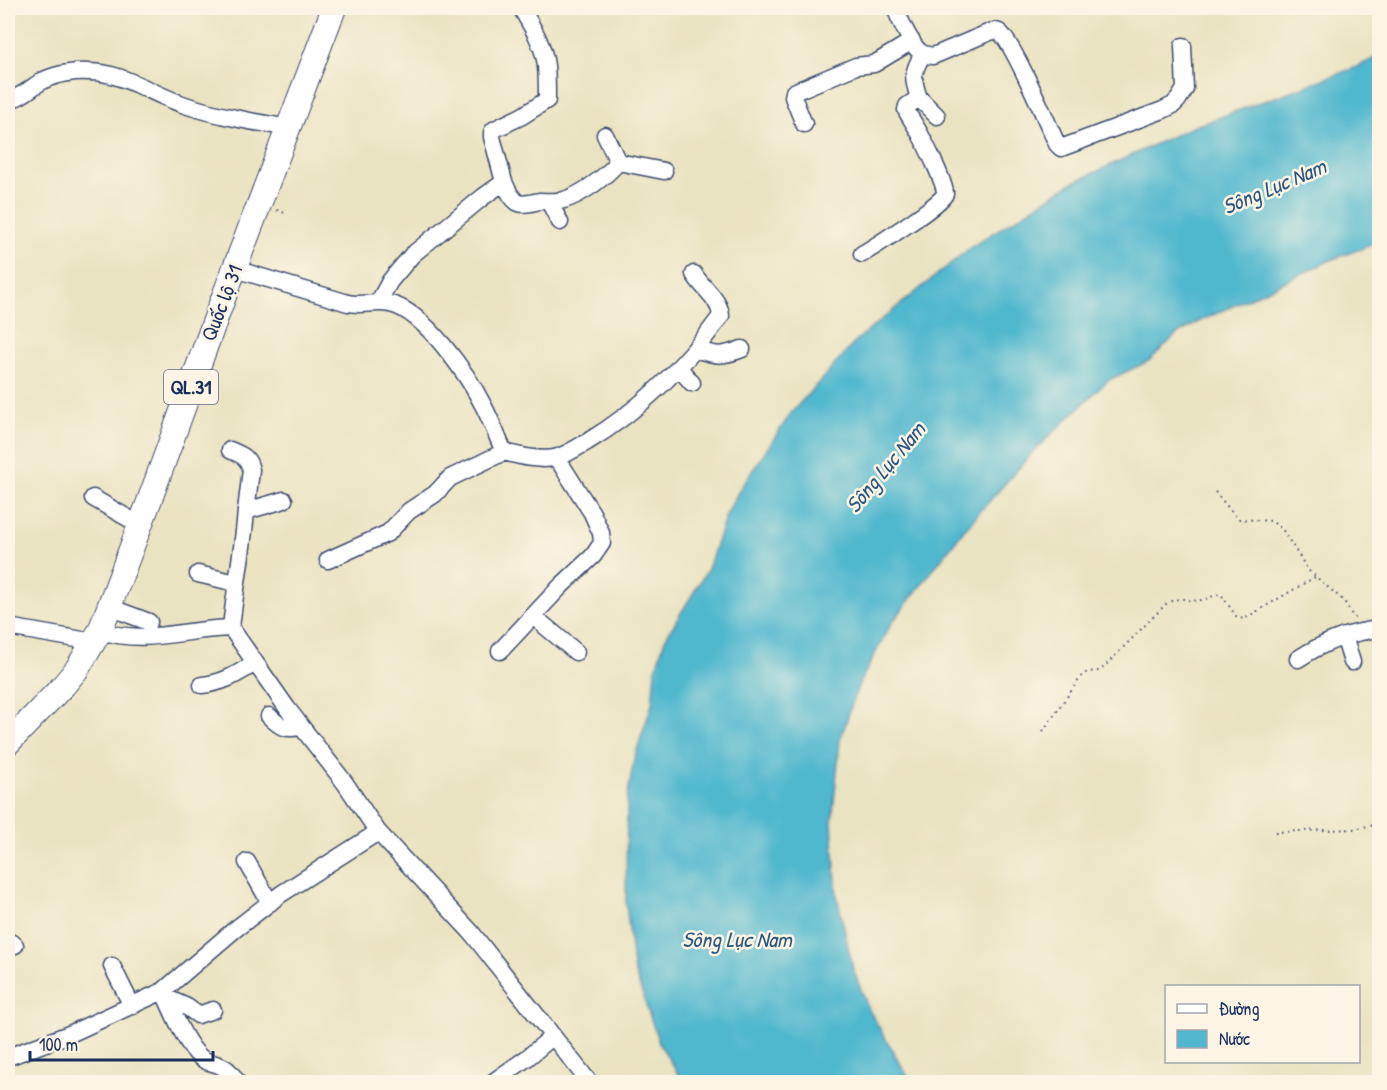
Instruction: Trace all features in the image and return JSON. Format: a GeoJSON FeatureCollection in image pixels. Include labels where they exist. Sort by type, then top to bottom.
{"type":"FeatureCollection","features":[{"type":"Feature","properties":{"kind":"highway","name":"Quốc lộ 31"},"geometry":{"type":"LineString","coordinates":[[8,743],[63,686],[77,669],[97,636],[140,525],[145,497],[334,8]]}},
{"type":"Feature","properties":{"kind":"street"},"geometry":{"type":"LineString","coordinates":[[520,8],[543,53],[546,65],[547,100],[492,132],[508,190],[517,202],[522,204],[564,200],[606,176],[618,162]]}},
{"type":"Feature","properties":{"kind":"street"},"geometry":{"type":"LineString","coordinates":[[895,8],[912,41],[923,54],[933,56],[977,36],[994,31],[1003,36],[1061,148],[1173,105],[1185,89],[1183,46]]}},
{"type":"Feature","properties":{"kind":"street"},"geometry":{"type":"LineString","coordinates":[[804,124],[792,97],[794,92],[856,66],[874,64],[912,41]]}},
{"type":"Feature","properties":{"kind":"street"},"geometry":{"type":"LineString","coordinates":[[923,54],[916,66],[914,82],[919,98],[937,116]]}},
{"type":"Feature","properties":{"kind":"street"},"geometry":{"type":"LineString","coordinates":[[8,99],[15,98],[44,80],[56,76],[81,72],[101,73],[117,77],[184,105],[248,121],[289,128]]}},
{"type":"Feature","properties":{"kind":"street"},"geometry":{"type":"LineString","coordinates":[[862,254],[895,233],[945,195],[944,186],[935,165],[906,110],[907,105],[919,98]]}},
{"type":"Feature","properties":{"kind":"street"},"geometry":{"type":"LineString","coordinates":[[605,135],[618,162]]}},
{"type":"Feature","properties":{"kind":"street"},"geometry":{"type":"LineString","coordinates":[[618,162],[664,171]]}},
{"type":"Feature","properties":{"kind":"street"},"geometry":{"type":"LineString","coordinates":[[378,303],[390,280],[412,255],[504,182]]}},
{"type":"Feature","properties":{"kind":"street"},"geometry":{"type":"LineString","coordinates":[[549,202],[560,222]]}},
{"type":"Feature","properties":{"kind":"street"},"geometry":{"type":"LineString","coordinates":[[235,269],[348,303],[390,304],[405,311],[420,322],[433,341],[470,382],[484,406],[504,452]]}},
{"type":"Feature","properties":{"kind":"street"},"geometry":{"type":"LineString","coordinates":[[328,560],[388,533],[409,511],[435,494],[450,478],[504,452],[528,458],[557,458],[620,420],[679,368],[722,316],[717,303],[693,274]]}},
{"type":"Feature","properties":{"kind":"street"},"geometry":{"type":"LineString","coordinates":[[695,349],[720,356],[742,349]]}},
{"type":"Feature","properties":{"kind":"street"},"geometry":{"type":"LineString","coordinates":[[679,368],[692,383]]}},
{"type":"Feature","properties":{"kind":"street"},"geometry":{"type":"LineString","coordinates":[[230,450],[244,456],[249,461],[251,470],[231,628],[301,727],[345,783],[378,832],[471,933],[589,1083]]}},
{"type":"Feature","properties":{"kind":"street"},"geometry":{"type":"LineString","coordinates":[[500,651],[561,586],[593,556],[602,543],[601,533],[592,513],[557,458]]}},
{"type":"Feature","properties":{"kind":"street"},"geometry":{"type":"LineString","coordinates":[[93,498],[140,525]]}},
{"type":"Feature","properties":{"kind":"street"},"geometry":{"type":"LineString","coordinates":[[246,510],[284,500]]}},
{"type":"Feature","properties":{"kind":"street"},"geometry":{"type":"LineString","coordinates":[[198,574],[236,583]]}},
{"type":"Feature","properties":{"kind":"street"},"geometry":{"type":"LineString","coordinates":[[109,607],[149,622]]}},
{"type":"Feature","properties":{"kind":"street"},"geometry":{"type":"LineString","coordinates":[[533,616],[576,652]]}},
{"type":"Feature","properties":{"kind":"street"},"geometry":{"type":"LineString","coordinates":[[8,627],[138,638],[231,628]]}},
{"type":"Feature","properties":{"kind":"street"},"geometry":{"type":"LineString","coordinates":[[1298,659],[1344,636],[1378,629]]}},
{"type":"Feature","properties":{"kind":"street"},"geometry":{"type":"LineString","coordinates":[[1344,636],[1352,663]]}},
{"type":"Feature","properties":{"kind":"street"},"geometry":{"type":"LineString","coordinates":[[202,685],[227,680],[255,663]]}},
{"type":"Feature","properties":{"kind":"street"},"geometry":{"type":"LineString","coordinates":[[269,716],[283,727],[291,729],[301,727]]}},
{"type":"Feature","properties":{"kind":"street"},"geometry":{"type":"LineString","coordinates":[[8,1057],[72,1033],[132,1006],[165,995],[233,931],[270,903],[378,832]]}},
{"type":"Feature","properties":{"kind":"street"},"geometry":{"type":"LineString","coordinates":[[247,862],[270,903]]}},
{"type":"Feature","properties":{"kind":"street"},"geometry":{"type":"LineString","coordinates":[[112,966],[132,1006]]}},
{"type":"Feature","properties":{"kind":"street"},"geometry":{"type":"LineString","coordinates":[[165,995],[198,1015],[213,1010]]}},
{"type":"Feature","properties":{"kind":"street"},"geometry":{"type":"LineString","coordinates":[[165,995],[192,1048],[201,1059],[228,1070],[237,1083]]}},
{"type":"Feature","properties":{"kind":"street"},"geometry":{"type":"LineString","coordinates":[[493,1083],[552,1037]]}},
{"type":"Feature","properties":{"kind":"path"},"geometry":{"type":"LineString","coordinates":[[1215,492],[1238,519],[1271,521],[1282,529],[1308,570],[1344,601],[1353,617],[1378,629]]}},
{"type":"Feature","properties":{"kind":"path"},"geometry":{"type":"LineString","coordinates":[[1043,731],[1083,674],[1101,670],[1167,603],[1181,598],[1200,600],[1221,594],[1236,616],[1244,619],[1315,577]]}},
{"type":"Feature","properties":{"kind":"path"},"geometry":{"type":"LineString","coordinates":[[1275,832],[1353,829],[1380,824]]}},
{"type":"Feature","properties":{"kind":"water","name":"Sông Lục Nam"},"geometry":{"type":"Polygon","coordinates":[[[1379,56],[1379,242],[1331,260],[1200,321],[1176,335],[1149,361],[1107,381],[1032,453],[963,531],[891,624],[858,686],[840,740],[832,823],[837,896],[853,969],[869,1010],[911,1082],[683,1082],[659,1043],[633,967],[626,902],[627,799],[634,759],[652,704],[655,671],[665,639],[708,569],[726,515],[740,489],[792,412],[858,339],[971,247],[1070,184],[1190,128],[1357,67],[1379,56]]]}}]}
